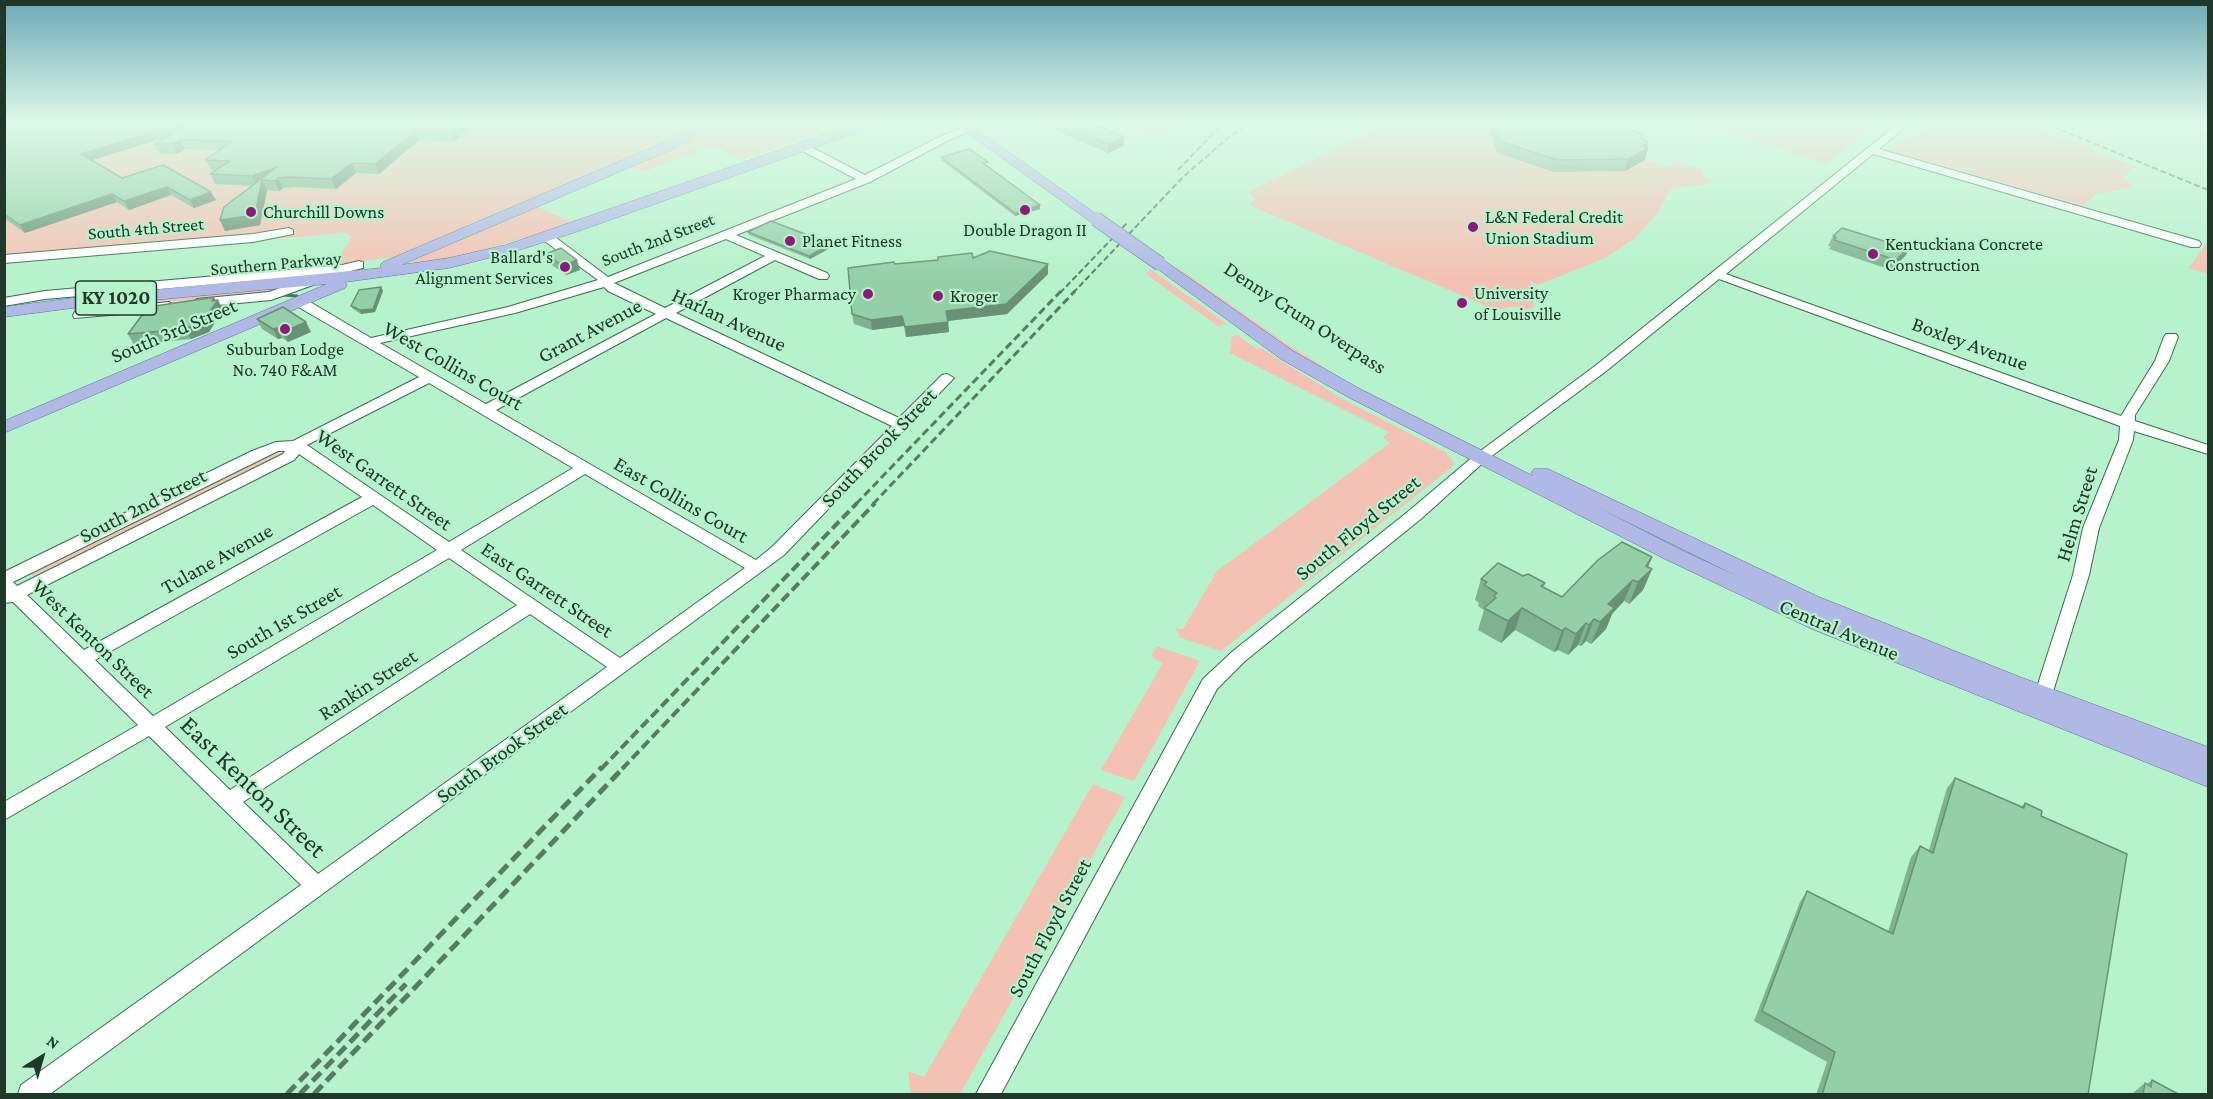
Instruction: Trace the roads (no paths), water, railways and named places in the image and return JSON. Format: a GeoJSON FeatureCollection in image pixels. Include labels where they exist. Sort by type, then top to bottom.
{"type":"FeatureCollection","features":[{"type":"Feature","properties":{"kind":"main road"},"geometry":{"type":"LineString","coordinates":[[360,271],[598,174]]}},
{"type":"Feature","properties":{"kind":"main road","name":"KY 1020"},"geometry":{"type":"LineString","coordinates":[[547,237],[725,174]]}},
{"type":"Feature","properties":{"kind":"main road","name":"Denny Crum Overpass"},"geometry":{"type":"LineString","coordinates":[[1042,174],[1163,259],[1280,333],[1350,376],[1486,453]]}},
{"type":"Feature","properties":{"kind":"main road","name":"Southern Parkway"},"geometry":{"type":"LineString","coordinates":[[4,312],[88,301],[309,282],[360,271],[449,263],[547,237]]}},
{"type":"Feature","properties":{"kind":"main road","name":"South 3rd Street"},"geometry":{"type":"LineString","coordinates":[[4,428],[300,302],[360,271]]}},
{"type":"Feature","properties":{"kind":"main road","name":"Central Avenue"},"geometry":{"type":"LineString","coordinates":[[1486,453],[1811,602],[2208,777]]}},
{"type":"Feature","properties":{"kind":"main road","name":"Central Avenue"},"geometry":{"type":"LineString","coordinates":[[2040,703],[2208,757]]}},
{"type":"Feature","properties":{"kind":"street"},"geometry":{"type":"LineString","coordinates":[[855,174],[866,180]]}},
{"type":"Feature","properties":{"kind":"street","name":"South 2nd Street"},"geometry":{"type":"LineString","coordinates":[[370,342],[516,308],[606,282],[878,174]]}},
{"type":"Feature","properties":{"kind":"street","name":"South Floyd Street"},"geometry":{"type":"LineString","coordinates":[[988,1095],[1210,684],[1239,657],[1416,514],[1486,453],[1600,369],[1841,174]]}},
{"type":"Feature","properties":{"kind":"street"},"geometry":{"type":"LineString","coordinates":[[1955,174],[2195,244]]}},
{"type":"Feature","properties":{"kind":"street","name":"South 4th Street"},"geometry":{"type":"LineString","coordinates":[[4,259],[246,239],[289,232]]}},
{"type":"Feature","properties":{"kind":"street"},"geometry":{"type":"LineString","coordinates":[[726,234],[823,276]]}},
{"type":"Feature","properties":{"kind":"street","name":"Harlan Avenue"},"geometry":{"type":"LineString","coordinates":[[547,237],[612,288],[902,425]]}},
{"type":"Feature","properties":{"kind":"street","name":"Grant Avenue"},"geometry":{"type":"LineString","coordinates":[[487,409],[775,255]]}},
{"type":"Feature","properties":{"kind":"street"},"geometry":{"type":"LineString","coordinates":[[4,302],[45,296],[342,269],[360,271]]}},
{"type":"Feature","properties":{"kind":"street","name":"Boxley Avenue"},"geometry":{"type":"LineString","coordinates":[[1718,275],[2208,450]]}},
{"type":"Feature","properties":{"kind":"street","name":"West Collins Court"},"geometry":{"type":"LineString","coordinates":[[300,302],[487,409],[584,468]]}},
{"type":"Feature","properties":{"kind":"street","name":"Helm Street"},"geometry":{"type":"LineString","coordinates":[[2040,703],[2081,575],[2091,528],[2126,440],[2131,409],[2162,361],[2171,337]]}},
{"type":"Feature","properties":{"kind":"street","name":"South 2nd Street"},"geometry":{"type":"LineString","coordinates":[[7,589],[289,457],[296,445],[430,377]]}},
{"type":"Feature","properties":{"kind":"street","name":"South Brook Street"},"geometry":{"type":"LineString","coordinates":[[30,1095],[757,568],[778,551],[947,378]]}},
{"type":"Feature","properties":{"kind":"street","name":"West Garrett Street"},"geometry":{"type":"LineString","coordinates":[[296,445],[449,550]]}},
{"type":"Feature","properties":{"kind":"street","name":"South 1st Street"},"geometry":{"type":"LineString","coordinates":[[4,812],[584,468]]}},
{"type":"Feature","properties":{"kind":"street","name":"East Collins Court"},"geometry":{"type":"LineString","coordinates":[[584,468],[757,568]]}},
{"type":"Feature","properties":{"kind":"street","name":"Tulane Avenue"},"geometry":{"type":"LineString","coordinates":[[82,659],[373,498]]}},
{"type":"Feature","properties":{"kind":"street","name":"East Garrett Street"},"geometry":{"type":"LineString","coordinates":[[449,550],[620,667]]}},
{"type":"Feature","properties":{"kind":"street","name":"West Kenton Street"},"geometry":{"type":"LineString","coordinates":[[7,589],[150,726]]}},
{"type":"Feature","properties":{"kind":"street","name":"Rankin Street"},"geometry":{"type":"LineString","coordinates":[[230,800],[530,605]]}},
{"type":"Feature","properties":{"kind":"street","name":"East Kenton Street"},"geometry":{"type":"LineString","coordinates":[[150,726],[230,800],[317,886]]}},
{"type":"Feature","properties":{"kind":"waterway"},"geometry":{"type":"LineString","coordinates":[[283,295],[297,296]]}},
{"type":"Feature","properties":{"kind":"railway"},"geometry":{"type":"LineString","coordinates":[[1073,293],[1186,174]]}},
{"type":"Feature","properties":{"kind":"railway"},"geometry":{"type":"LineString","coordinates":[[2170,174],[2208,190]]}},
{"type":"Feature","properties":{"kind":"railway"},"geometry":{"type":"LineString","coordinates":[[1060,293],[1128,222]]}},
{"type":"Feature","properties":{"kind":"railway"},"geometry":{"type":"LineString","coordinates":[[856,504],[1061,291]]}},
{"type":"Feature","properties":{"kind":"railway"},"geometry":{"type":"LineString","coordinates":[[873,504],[1075,291]]}},
{"type":"Feature","properties":{"kind":"railway"},"geometry":{"type":"LineString","coordinates":[[601,769],[857,503]]}},
{"type":"Feature","properties":{"kind":"railway"},"geometry":{"type":"LineString","coordinates":[[622,769],[875,503]]}},
{"type":"Feature","properties":{"kind":"railway"},"geometry":{"type":"LineString","coordinates":[[287,1094],[602,767]]}},
{"type":"Feature","properties":{"kind":"railway"},"geometry":{"type":"LineString","coordinates":[[314,1094],[624,767]]}},
{"type":"Feature","properties":{"kind":"railway"},"geometry":{"type":"LineString","coordinates":[[300,1094],[406,984]]}},
{"type":"Feature","properties":{"kind":"place","name":"Double Dragon II"},"geometry":{"type":"Point","coordinates":[1025,210]}},
{"type":"Feature","properties":{"kind":"place","name":"Churchill Downs"},"geometry":{"type":"Point","coordinates":[251,212]}},
{"type":"Feature","properties":{"kind":"place","name":"L&N Federal Credit Union Stadium"},"geometry":{"type":"Point","coordinates":[1473,227]}},
{"type":"Feature","properties":{"kind":"place","name":"Planet Fitness"},"geometry":{"type":"Point","coordinates":[790,241]}},
{"type":"Feature","properties":{"kind":"place","name":"Kentuckiana Concrete Construction"},"geometry":{"type":"Point","coordinates":[1873,254]}},
{"type":"Feature","properties":{"kind":"place","name":"Ballard's Alignment Services"},"geometry":{"type":"Point","coordinates":[565,267]}},
{"type":"Feature","properties":{"kind":"place","name":"Kroger Pharmacy"},"geometry":{"type":"Point","coordinates":[868,294]}},
{"type":"Feature","properties":{"kind":"place","name":"Kroger"},"geometry":{"type":"Point","coordinates":[938,296]}},
{"type":"Feature","properties":{"kind":"place","name":"University of Louisville"},"geometry":{"type":"Point","coordinates":[1462,303]}},
{"type":"Feature","properties":{"kind":"place","name":"Suburban Lodge No. 740 F&AM"},"geometry":{"type":"Point","coordinates":[285,329]}}]}
